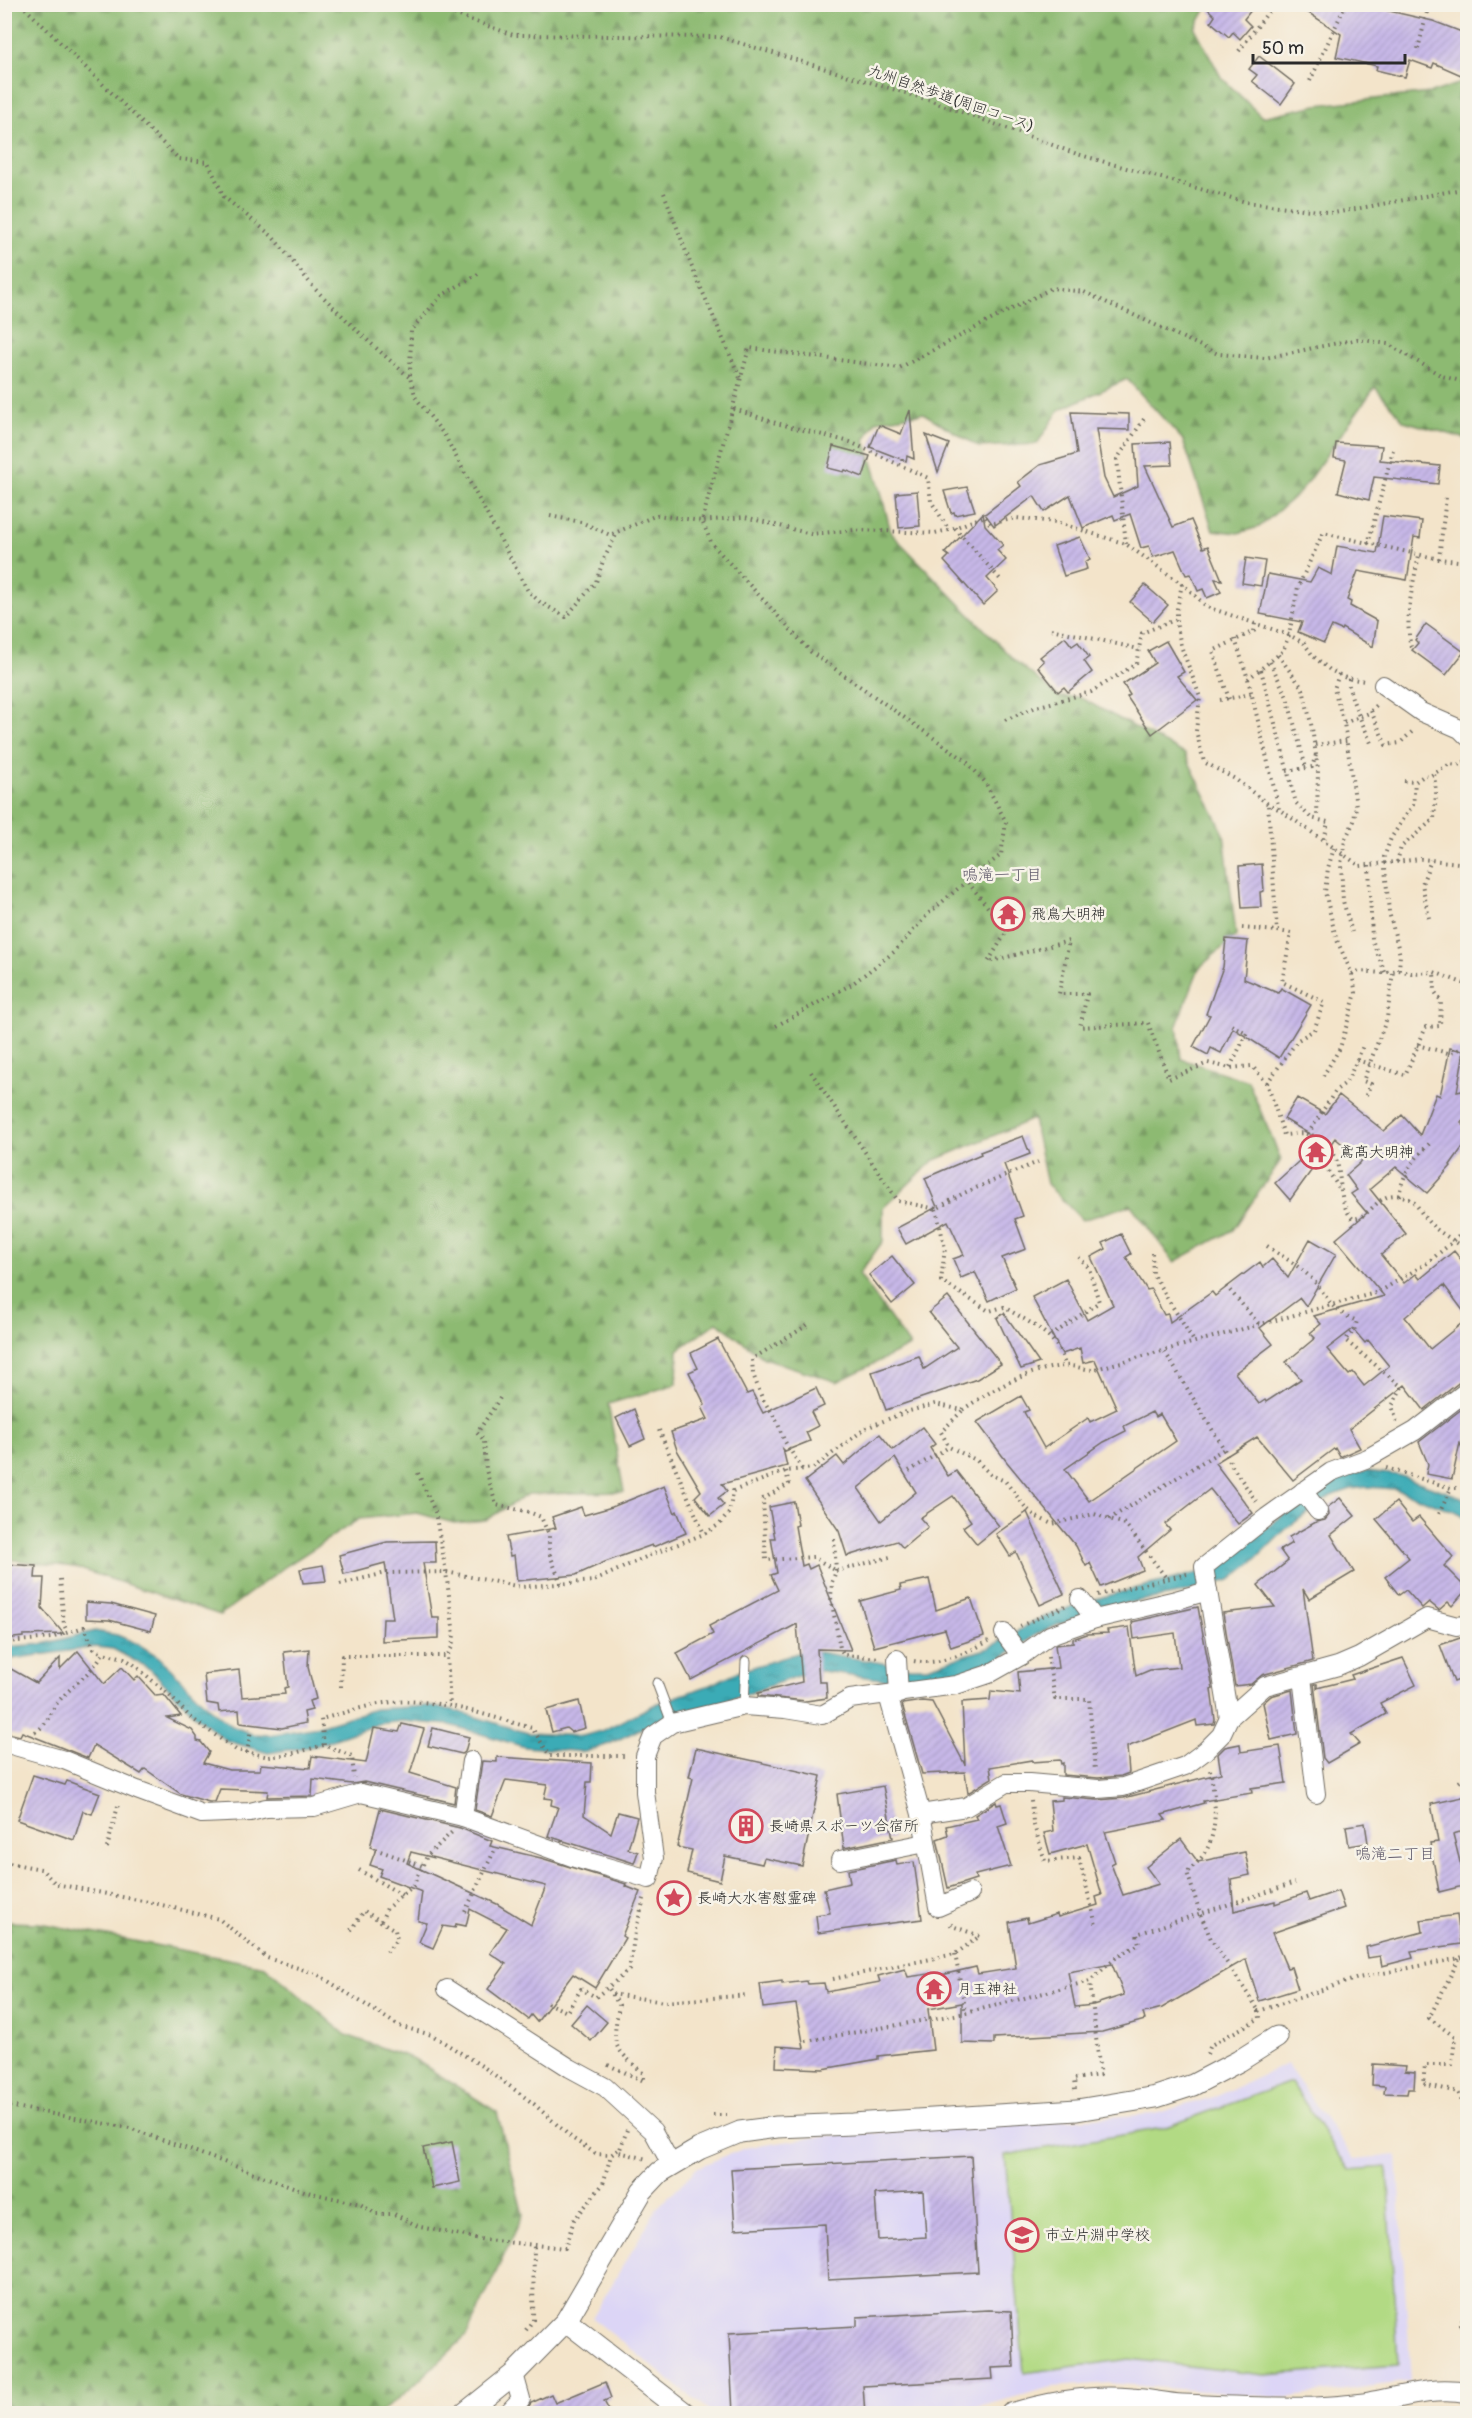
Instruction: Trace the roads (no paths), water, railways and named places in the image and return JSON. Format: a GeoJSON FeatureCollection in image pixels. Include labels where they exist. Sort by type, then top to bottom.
{"type":"FeatureCollection","features":[{"type":"Feature","properties":{"kind":"street"},"geometry":{"type":"LineString","coordinates":[[1386,687],[1427,714],[1460,729],[1467,737]]}},
{"type":"Feature","properties":{"kind":"street"},"geometry":{"type":"LineString","coordinates":[[1228,1718],[1204,1567],[1267,1517],[1331,1472],[1368,1458],[1415,1431],[1467,1390]]}},
{"type":"Feature","properties":{"kind":"street"},"geometry":{"type":"LineString","coordinates":[[1303,1491],[1318,1511]]}},
{"type":"Feature","properties":{"kind":"street"},"geometry":{"type":"LineString","coordinates":[[4,1743],[64,1760],[202,1814],[250,1812],[266,1808],[314,1807],[361,1794],[463,1817],[575,1858],[649,1879],[654,1858],[645,1792],[645,1756],[653,1736],[672,1723],[744,1706],[822,1715],[850,1699],[895,1689],[957,1685],[989,1674],[1045,1639],[1095,1619],[1208,1590]]}},
{"type":"Feature","properties":{"kind":"street"},"geometry":{"type":"LineString","coordinates":[[1080,1599],[1095,1619]]}},
{"type":"Feature","properties":{"kind":"street"},"geometry":{"type":"LineString","coordinates":[[921,1814],[966,1807],[1006,1783],[1098,1789],[1123,1787],[1185,1766],[1205,1751],[1221,1735],[1228,1718],[1265,1686],[1338,1666],[1359,1657],[1427,1618],[1457,1626],[1467,1624]]}},
{"type":"Feature","properties":{"kind":"street"},"geometry":{"type":"LineString","coordinates":[[1004,1633],[1021,1656]]}},
{"type":"Feature","properties":{"kind":"street"},"geometry":{"type":"LineString","coordinates":[[897,1659],[895,1689],[938,1907],[970,1893]]}},
{"type":"Feature","properties":{"kind":"street"},"geometry":{"type":"LineString","coordinates":[[1302,1677],[1317,1794]]}},
{"type":"Feature","properties":{"kind":"street"},"geometry":{"type":"LineString","coordinates":[[463,1817],[471,1761]]}},
{"type":"Feature","properties":{"kind":"street"},"geometry":{"type":"LineString","coordinates":[[840,1860],[926,1843]]}},
{"type":"Feature","properties":{"kind":"street"},"geometry":{"type":"LineString","coordinates":[[447,1989],[570,2068],[605,2086],[653,2131],[672,2164]]}},
{"type":"Feature","properties":{"kind":"street"},"geometry":{"type":"LineString","coordinates":[[464,2414],[514,2374],[566,2321],[642,2191],[660,2172],[699,2149],[740,2132],[777,2127],[1077,2110],[1156,2097],[1193,2085],[1239,2061],[1277,2037]]}},
{"type":"Feature","properties":{"kind":"street"},"geometry":{"type":"LineString","coordinates":[[566,2321],[686,2414]]}},
{"type":"Feature","properties":{"kind":"street"},"geometry":{"type":"LineString","coordinates":[[507,2414],[521,2399],[514,2374]]}},
{"type":"Feature","properties":{"kind":"street"},"geometry":{"type":"LineString","coordinates":[[1011,2414],[1043,2404],[1087,2398],[1131,2398],[1179,2404],[1254,2408],[1316,2408],[1367,2403],[1402,2395],[1449,2389],[1467,2392]]}},
{"type":"Feature","properties":{"kind":"lane"},"geometry":{"type":"LineString","coordinates":[[744,1706],[746,1661]]}},
{"type":"Feature","properties":{"kind":"lane"},"geometry":{"type":"LineString","coordinates":[[657,1683],[672,1723]]}},
{"type":"Feature","properties":{"kind":"water"},"geometry":{"type":"Polygon","coordinates":[[[1367,1471],[1398,1475],[1464,1498],[1467,1501],[1467,1520],[1457,1512],[1395,1489],[1367,1487],[1351,1489],[1331,1496],[1286,1529],[1252,1563],[1230,1580],[1179,1594],[1116,1605],[1079,1616],[1039,1633],[995,1662],[929,1682],[904,1682],[814,1670],[736,1698],[661,1719],[609,1744],[585,1752],[525,1747],[450,1725],[402,1721],[378,1724],[315,1746],[268,1753],[225,1740],[198,1718],[150,1669],[113,1649],[96,1647],[5,1660],[5,1647],[43,1644],[95,1631],[117,1635],[159,1657],[208,1707],[232,1726],[252,1734],[269,1735],[312,1728],[375,1709],[426,1706],[453,1710],[528,1733],[583,1736],[604,1730],[656,1704],[710,1685],[737,1672],[807,1650],[905,1667],[927,1667],[989,1648],[1034,1621],[1076,1605],[1222,1567],[1237,1551],[1324,1483],[1367,1471]]]}},
{"type":"Feature","properties":{"kind":"place","name":"飛鳥大明神"},"geometry":{"type":"Point","coordinates":[1008,914]}},
{"type":"Feature","properties":{"kind":"place","name":"鳶髙大明神"},"geometry":{"type":"Point","coordinates":[1316,1152]}},
{"type":"Feature","properties":{"kind":"place","name":"長崎県スポーツ合宿所"},"geometry":{"type":"Point","coordinates":[746,1826]}},
{"type":"Feature","properties":{"kind":"place","name":"長崎大水害慰霊碑"},"geometry":{"type":"Point","coordinates":[674,1898]}},
{"type":"Feature","properties":{"kind":"place","name":"月玉神社"},"geometry":{"type":"Point","coordinates":[934,1989]}},
{"type":"Feature","properties":{"kind":"place","name":"市立片淵中学校"},"geometry":{"type":"Point","coordinates":[1022,2235]}},
{"type":"Feature","properties":{"kind":"district","name":"鳴滝一丁目"},"geometry":{"type":"Point","coordinates":[1002,874]}},
{"type":"Feature","properties":{"kind":"district","name":"鳴滝二丁目"},"geometry":{"type":"Point","coordinates":[1395,1853]}}]}
